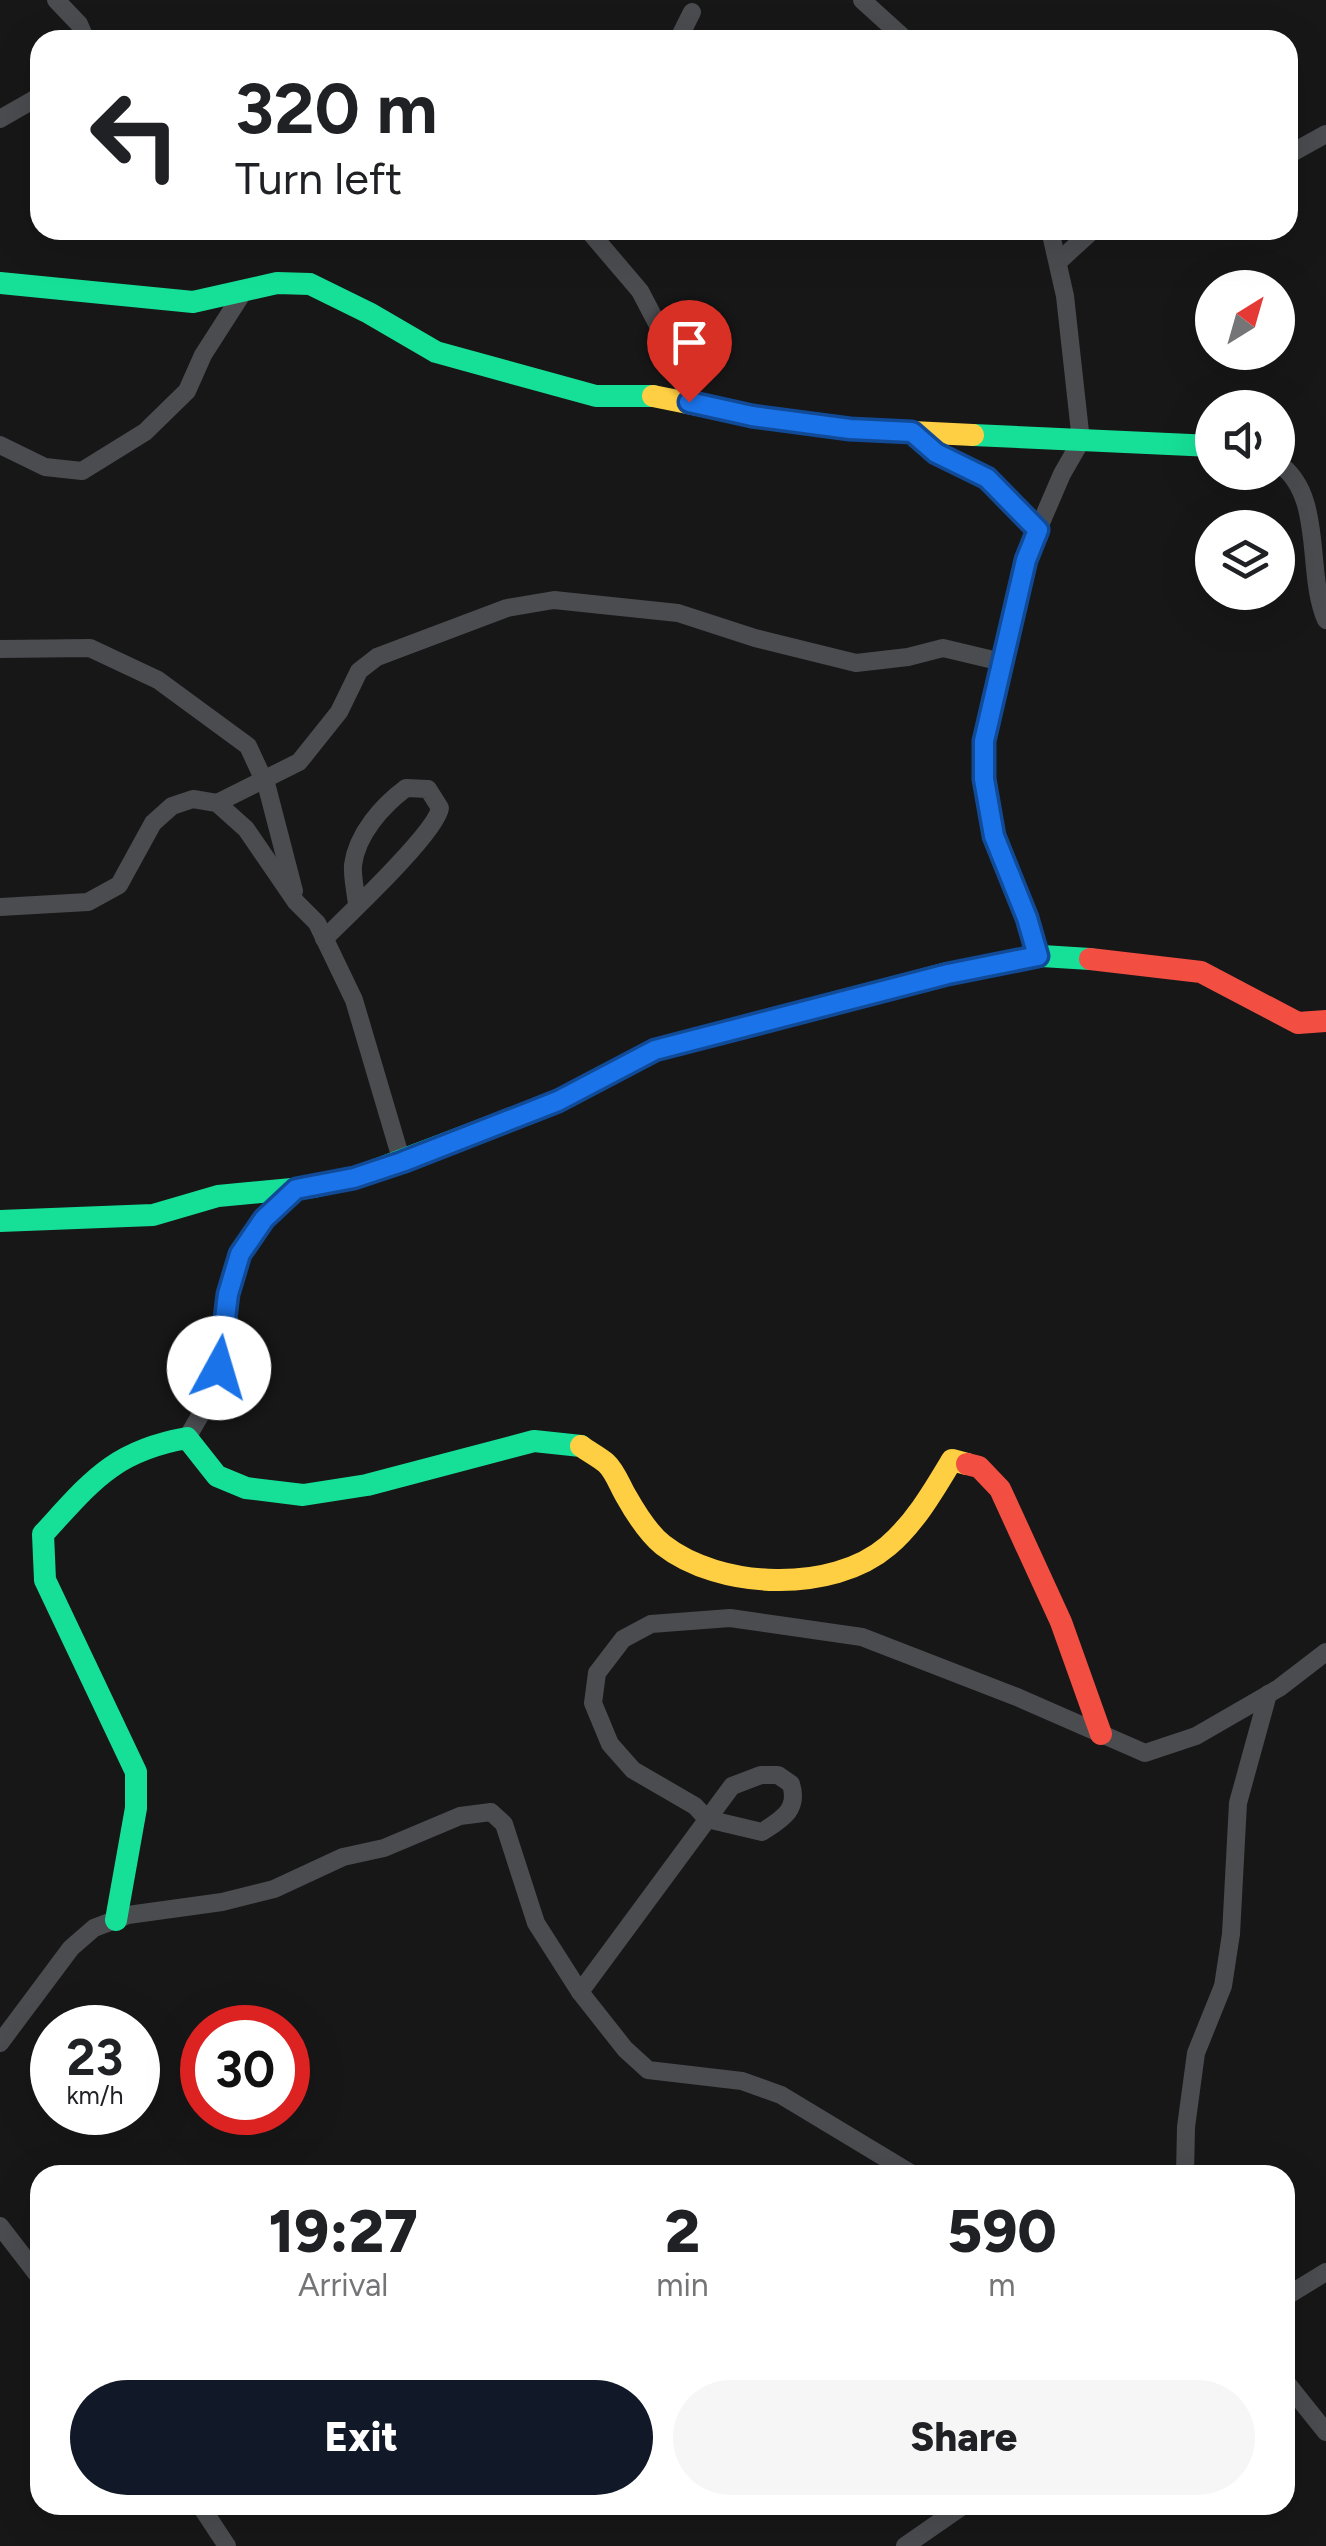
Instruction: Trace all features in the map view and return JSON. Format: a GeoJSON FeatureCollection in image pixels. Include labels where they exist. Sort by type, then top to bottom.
{"type":"FeatureCollection","features":[{"type":"Feature","properties":{"kind":"street"},"geometry":{"type":"LineString","coordinates":[[56,0],[82,30]]}},
{"type":"Feature","properties":{"kind":"street"},"geometry":{"type":"LineString","coordinates":[[862,0],[895,30]]}},
{"type":"Feature","properties":{"kind":"street"},"geometry":{"type":"LineString","coordinates":[[683,30],[692,12]]}},
{"type":"Feature","properties":{"kind":"street"},"geometry":{"type":"LineString","coordinates":[[0,119],[30,102]]}},
{"type":"Feature","properties":{"kind":"street"},"geometry":{"type":"LineString","coordinates":[[1298,149],[1326,134]]}},
{"type":"Feature","properties":{"kind":"street"},"geometry":{"type":"LineString","coordinates":[[597,240],[640,291],[662,333],[689,402]]}},
{"type":"Feature","properties":{"kind":"street"},"geometry":{"type":"LineString","coordinates":[[1038,956],[994,836],[984,779],[984,741],[1026,560],[1081,441],[1065,296],[1052,240]]}},
{"type":"Feature","properties":{"kind":"street"},"geometry":{"type":"LineString","coordinates":[[1058,262],[1082,240]]}},
{"type":"Feature","properties":{"kind":"street"},"geometry":{"type":"LineString","coordinates":[[0,283],[193,302],[277,283],[310,284],[369,312],[436,352],[596,396],[642,394],[752,416],[850,429],[1195,445]]}},
{"type":"Feature","properties":{"kind":"street"},"geometry":{"type":"LineString","coordinates":[[0,445],[45,467],[82,471],[145,432],[187,391],[203,354],[244,290]]}},
{"type":"Feature","properties":{"kind":"street"},"geometry":{"type":"LineString","coordinates":[[912,432],[936,453],[987,478],[1038,530]]}},
{"type":"Feature","properties":{"kind":"street"},"geometry":{"type":"LineString","coordinates":[[1295,481],[1308,516],[1318,601],[1326,620]]}},
{"type":"Feature","properties":{"kind":"street"},"geometry":{"type":"LineString","coordinates":[[217,803],[298,762],[339,712],[359,671],[377,657],[487,614],[554,600],[678,613],[754,638],[856,663],[897,659],[943,648],[1002,662]]}},
{"type":"Feature","properties":{"kind":"street"},"geometry":{"type":"LineString","coordinates":[[0,649],[90,648],[158,680],[248,746],[264,779],[296,902]]}},
{"type":"Feature","properties":{"kind":"street"},"geometry":{"type":"LineString","coordinates":[[324,939],[357,905],[439,816],[440,808],[428,789],[406,788],[370,824],[353,864],[357,905]]}},
{"type":"Feature","properties":{"kind":"street"},"geometry":{"type":"LineString","coordinates":[[0,907],[88,902],[119,886],[154,823],[172,806],[193,798],[217,803],[246,829],[296,902],[317,923],[354,1000],[402,1162]]}},
{"type":"Feature","properties":{"kind":"street"},"geometry":{"type":"LineString","coordinates":[[0,1221],[153,1215],[218,1196],[296,1189],[354,1178],[558,1101],[655,1050],[948,974],[1038,956],[1108,959],[1201,972],[1298,1023],[1326,1021]]}},
{"type":"Feature","properties":{"kind":"street"},"geometry":{"type":"LineString","coordinates":[[116,1920],[136,1808],[136,1772],[45,1580],[43,1534],[109,1463],[137,1448],[187,1438],[217,1386],[228,1294],[240,1254],[264,1219],[296,1189]]}},
{"type":"Feature","properties":{"kind":"street"},"geometry":{"type":"LineString","coordinates":[[187,1438],[217,1476],[246,1488],[303,1495],[367,1485],[534,1442],[579,1445],[609,1465],[628,1501],[659,1542],[688,1563],[728,1576],[788,1580],[847,1570],[887,1547],[926,1503],[952,1460],[979,1467],[1000,1490],[1061,1622],[1100,1734]]}},
{"type":"Feature","properties":{"kind":"street"},"geometry":{"type":"LineString","coordinates":[[580,1992],[707,1819],[732,1786],[761,1774],[778,1775],[791,1784],[792,1808],[785,1818],[762,1832],[707,1819],[694,1806],[633,1770],[610,1744],[593,1704],[598,1673],[623,1639],[651,1624],[730,1618],[862,1637],[1017,1697],[1144,1753],[1196,1736],[1268,1694],[1326,1652]]}},
{"type":"Feature","properties":{"kind":"street"},"geometry":{"type":"LineString","coordinates":[[1185,2165],[1196,2054],[1223,1986],[1231,1934],[1238,1803],[1268,1694]]}},
{"type":"Feature","properties":{"kind":"street"},"geometry":{"type":"LineString","coordinates":[[0,2043],[71,1948],[94,1928],[116,1920],[274,1889],[343,1857],[384,1848],[460,1816],[491,1812],[504,1824],[536,1922],[580,1992],[625,2049],[648,2070],[742,2082],[781,2094],[897,2165]]}},
{"type":"Feature","properties":{"kind":"street"},"geometry":{"type":"LineString","coordinates":[[0,2226],[30,2265]]}},
{"type":"Feature","properties":{"kind":"street"},"geometry":{"type":"LineString","coordinates":[[1295,2290],[1326,2272]]}},
{"type":"Feature","properties":{"kind":"street"},"geometry":{"type":"LineString","coordinates":[[1295,2393],[1326,2432]]}},
{"type":"Feature","properties":{"kind":"street"},"geometry":{"type":"LineString","coordinates":[[207,2515],[227,2546]]}},
{"type":"Feature","properties":{"kind":"street"},"geometry":{"type":"LineString","coordinates":[[905,2546],[950,2515]]}},
{"type":"Feature","properties":{"kind":"traffic: fast"},"geometry":{"type":"LineString","coordinates":[[0,283],[193,302],[277,283],[310,284],[436,352],[596,396],[653,396]]}},
{"type":"Feature","properties":{"kind":"traffic: fast"},"geometry":{"type":"LineString","coordinates":[[973,435],[1195,445]]}},
{"type":"Feature","properties":{"kind":"traffic: fast"},"geometry":{"type":"LineString","coordinates":[[0,1221],[153,1215],[218,1196],[313,1187],[354,1178],[558,1101],[655,1050],[948,973],[1042,956],[1090,959]]}},
{"type":"Feature","properties":{"kind":"traffic: fast"},"geometry":{"type":"LineString","coordinates":[[116,1920],[136,1808],[136,1772],[45,1580],[43,1534],[75,1499],[122,1460],[187,1438],[217,1476],[246,1488],[303,1495],[367,1485],[534,1441],[581,1446]]}},
{"type":"Feature","properties":{"kind":"traffic: slow"},"geometry":{"type":"LineString","coordinates":[[653,396],[752,416],[851,429],[973,435]]}},
{"type":"Feature","properties":{"kind":"traffic: slow"},"geometry":{"type":"LineString","coordinates":[[581,1446],[609,1466],[638,1516],[663,1545],[686,1560],[714,1570],[776,1580],[837,1572],[865,1562],[907,1527],[952,1460],[967,1464]]}},
{"type":"Feature","properties":{"kind":"traffic: jam"},"geometry":{"type":"LineString","coordinates":[[1090,959],[1201,972],[1298,1023],[1326,1021]]}},
{"type":"Feature","properties":{"kind":"traffic: jam"},"geometry":{"type":"LineString","coordinates":[[967,1464],[979,1467],[1000,1489],[1061,1622],[1101,1734]]}},
{"type":"Feature","properties":{"kind":"route"},"geometry":{"type":"LineString","coordinates":[[219,1368],[228,1294],[240,1254],[264,1219],[296,1189],[354,1178],[402,1162],[558,1101],[655,1050],[948,974],[1038,956],[994,836],[984,779],[984,741],[1026,560],[1038,530],[987,478],[936,453],[912,432],[850,429],[752,416],[689,402]]}}]}
